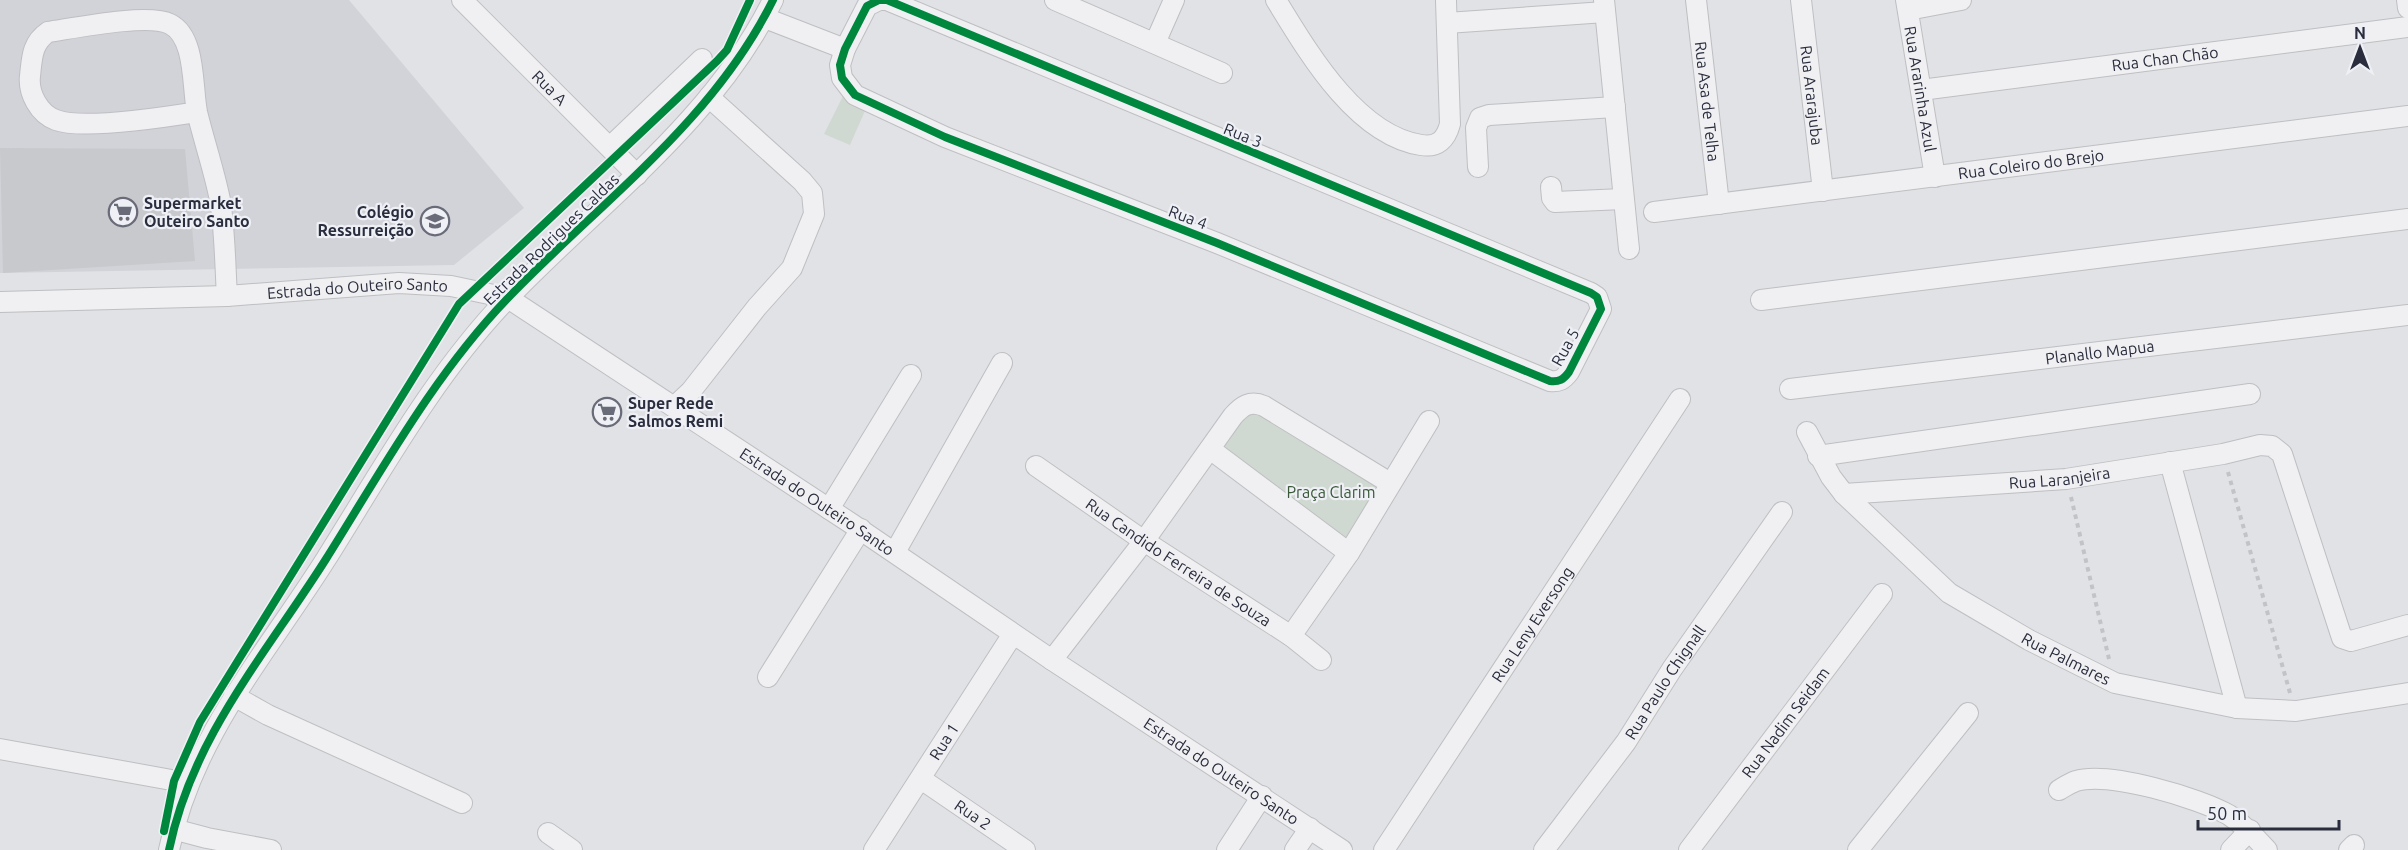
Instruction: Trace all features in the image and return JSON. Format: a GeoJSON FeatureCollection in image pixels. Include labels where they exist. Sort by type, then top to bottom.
{"type":"FeatureCollection","features":[{"type":"Feature","properties":{"kind":"street","name":"Rua A"},"geometry":{"type":"LineString","coordinates":[[462,0],[637,175]]}},
{"type":"Feature","properties":{"kind":"street","name":"Rua 3"},"geometry":{"type":"LineString","coordinates":[[843,57],[867,6],[879,0],[887,0],[1591,293],[1597,297],[1601,309]]}},
{"type":"Feature","properties":{"kind":"street"},"geometry":{"type":"LineString","coordinates":[[1055,0],[1077,4],[1155,44],[1222,73]]}},
{"type":"Feature","properties":{"kind":"street"},"geometry":{"type":"LineString","coordinates":[[1155,44],[1174,0]]}},
{"type":"Feature","properties":{"kind":"street"},"geometry":{"type":"LineString","coordinates":[[1276,0],[1296,33],[1339,91],[1361,115],[1383,131],[1416,144],[1428,146],[1439,143],[1447,136],[1450,124],[1447,23],[1443,0]]}},
{"type":"Feature","properties":{"kind":"street","name":"Rua Asa de Telha"},"geometry":{"type":"LineString","coordinates":[[1695,0],[1719,204]]}},
{"type":"Feature","properties":{"kind":"street","name":"Rua Ararajuba"},"geometry":{"type":"LineString","coordinates":[[1801,0],[1823,191]]}},
{"type":"Feature","properties":{"kind":"street"},"geometry":{"type":"LineString","coordinates":[[1907,5],[1961,0]]}},
{"type":"Feature","properties":{"kind":"street"},"geometry":{"type":"LineString","coordinates":[[2407,0],[2408,8]]}},
{"type":"Feature","properties":{"kind":"street","name":"Rua Ararinha Azul"},"geometry":{"type":"LineString","coordinates":[[1907,5],[1935,177]]}},
{"type":"Feature","properties":{"kind":"street"},"geometry":{"type":"LineString","coordinates":[[1447,23],[1605,6],[1629,249]]}},
{"type":"Feature","properties":{"kind":"street"},"geometry":{"type":"LineString","coordinates":[[769,9],[843,57]]}},
{"type":"Feature","properties":{"kind":"street","name":"Estrada Rodrigues Caldas"},"geometry":{"type":"LineString","coordinates":[[169,850],[173,829],[188,783],[209,738],[446,370],[472,337],[508,298],[637,175],[709,98],[769,9]]}},
{"type":"Feature","properties":{"kind":"street"},"geometry":{"type":"LineString","coordinates":[[197,112],[167,117],[112,121],[69,123],[54,119],[44,114],[36,102],[29,82],[33,48],[38,39],[48,32],[144,19],[168,22],[179,30],[187,42],[197,112],[220,203],[227,296]]}},
{"type":"Feature","properties":{"kind":"street","name":"Rua Chan Chão"},"geometry":{"type":"LineString","coordinates":[[1921,90],[2408,27]]}},
{"type":"Feature","properties":{"kind":"street","name":"Rua 4"},"geometry":{"type":"LineString","coordinates":[[843,57],[842,78],[855,95],[945,136],[1217,243],[1542,378]]}},
{"type":"Feature","properties":{"kind":"street"},"geometry":{"type":"LineString","coordinates":[[610,147],[702,59]]}},
{"type":"Feature","properties":{"kind":"street"},"geometry":{"type":"LineString","coordinates":[[674,407],[691,391],[757,307],[792,268],[814,214],[812,193],[802,181],[709,98]]}},
{"type":"Feature","properties":{"kind":"street"},"geometry":{"type":"LineString","coordinates":[[1478,167],[1476,128],[1480,118],[1497,114],[1615,107]]}},
{"type":"Feature","properties":{"kind":"street","name":"Rua Coleiro do Brejo"},"geometry":{"type":"LineString","coordinates":[[1654,212],[2408,116]]}},
{"type":"Feature","properties":{"kind":"street"},"geometry":{"type":"LineString","coordinates":[[1551,186],[1552,198],[1555,201],[1623,199]]}},
{"type":"Feature","properties":{"kind":"street"},"geometry":{"type":"LineString","coordinates":[[1761,300],[2408,219]]}},
{"type":"Feature","properties":{"kind":"street","name":"Estrada do Outeiro Santo"},"geometry":{"type":"LineString","coordinates":[[0,302],[227,296],[399,283],[451,286],[508,298],[829,508],[1234,781],[1262,796],[1342,850]]}},
{"type":"Feature","properties":{"kind":"street","name":"Rua 5"},"geometry":{"type":"LineString","coordinates":[[1542,378],[1557,382],[1564,378],[1601,309]]}},
{"type":"Feature","properties":{"kind":"street","name":"Planallo Mapua"},"geometry":{"type":"LineString","coordinates":[[1790,389],[2408,315]]}},
{"type":"Feature","properties":{"kind":"street"},"geometry":{"type":"LineString","coordinates":[[895,552],[1002,363]]}},
{"type":"Feature","properties":{"kind":"street"},"geometry":{"type":"LineString","coordinates":[[829,508],[911,375]]}},
{"type":"Feature","properties":{"kind":"street"},"geometry":{"type":"LineString","coordinates":[[1818,456],[2250,394]]}},
{"type":"Feature","properties":{"kind":"street","name":"Rua Leny Eversong"},"geometry":{"type":"LineString","coordinates":[[1384,850],[1680,399]]}},
{"type":"Feature","properties":{"kind":"street"},"geometry":{"type":"LineString","coordinates":[[1052,660],[1144,541],[1241,407],[1253,403],[1264,406],[1390,483]]}},
{"type":"Feature","properties":{"kind":"street"},"geometry":{"type":"LineString","coordinates":[[1291,636],[1349,553],[1429,421]]}},
{"type":"Feature","properties":{"kind":"street","name":"Rua Palmares"},"geometry":{"type":"LineString","coordinates":[[1807,432],[1818,456],[1844,494],[1949,592],[2029,640],[2115,683],[2237,708],[2296,711],[2408,693]]}},
{"type":"Feature","properties":{"kind":"street","name":"Rua Laranjeira"},"geometry":{"type":"LineString","coordinates":[[1844,494],[2066,478],[2223,454],[2260,446],[2272,446],[2282,454],[2342,638],[2351,641],[2408,625]]}},
{"type":"Feature","properties":{"kind":"street"},"geometry":{"type":"LineString","coordinates":[[1210,449],[1349,553]]}},
{"type":"Feature","properties":{"kind":"street"},"geometry":{"type":"LineString","coordinates":[[2170,462],[2237,708]]}},
{"type":"Feature","properties":{"kind":"street","name":"Rua Candido Ferreira de Souza"},"geometry":{"type":"LineString","coordinates":[[1036,466],[1144,541],[1291,636],[1321,660]]}},
{"type":"Feature","properties":{"kind":"street","name":"Rua Paulo Chignall"},"geometry":{"type":"LineString","coordinates":[[1544,850],[1626,742],[1672,669],[1782,512]]}},
{"type":"Feature","properties":{"kind":"street"},"geometry":{"type":"LineString","coordinates":[[768,677],[861,530]]}},
{"type":"Feature","properties":{"kind":"street","name":"Rua Nadim Seidam"},"geometry":{"type":"LineString","coordinates":[[1689,850],[1882,594]]}},
{"type":"Feature","properties":{"kind":"street","name":"Rua 1"},"geometry":{"type":"LineString","coordinates":[[874,850],[1013,634]]}},
{"type":"Feature","properties":{"kind":"street"},"geometry":{"type":"LineString","coordinates":[[234,696],[299,729],[462,803]]}},
{"type":"Feature","properties":{"kind":"street"},"geometry":{"type":"LineString","coordinates":[[1858,850],[1968,713]]}},
{"type":"Feature","properties":{"kind":"street"},"geometry":{"type":"LineString","coordinates":[[0,749],[188,783]]}},
{"type":"Feature","properties":{"kind":"street","name":"Rua 2"},"geometry":{"type":"LineString","coordinates":[[921,779],[1025,850]]}},
{"type":"Feature","properties":{"kind":"street"},"geometry":{"type":"LineString","coordinates":[[2059,790],[2076,781],[2101,779],[2178,795],[2229,815],[2250,830],[2267,850]]}},
{"type":"Feature","properties":{"kind":"street"},"geometry":{"type":"LineString","coordinates":[[1227,850],[1262,796]]}},
{"type":"Feature","properties":{"kind":"street"},"geometry":{"type":"LineString","coordinates":[[1295,850],[1310,828]]}},
{"type":"Feature","properties":{"kind":"street"},"geometry":{"type":"LineString","coordinates":[[173,829],[271,850]]}},
{"type":"Feature","properties":{"kind":"street"},"geometry":{"type":"LineString","coordinates":[[2231,850],[2250,830]]}},
{"type":"Feature","properties":{"kind":"street"},"geometry":{"type":"LineString","coordinates":[[548,833],[572,850]]}},
{"type":"Feature","properties":{"kind":"path"},"geometry":{"type":"LineString","coordinates":[[2223,454],[2296,711]]}},
{"type":"Feature","properties":{"kind":"path"},"geometry":{"type":"LineString","coordinates":[[2066,478],[2115,683]]}},
{"type":"Feature","properties":{"kind":"shaded area"},"geometry":{"type":"Polygon","coordinates":[[[0,0],[349,0],[524,208],[454,265],[0,273],[0,0]]]}},
{"type":"Feature","properties":{"kind":"green space"},"geometry":{"type":"Polygon","coordinates":[[[844,94],[868,104],[850,145],[824,134],[844,94]]]}},
{"type":"Feature","properties":{"kind":"green space","name":"Praça Clarim"},"geometry":{"type":"Polygon","coordinates":[[[1247,404],[1390,483],[1349,553],[1210,449],[1247,404]]]}},
{"type":"Feature","properties":{"kind":"building"},"geometry":{"type":"Polygon","coordinates":[[[0,148],[185,149],[195,261],[3,273],[0,148]]]}},
{"type":"Feature","properties":{"kind":"cycle path"},"geometry":{"type":"LineString","coordinates":[[164,831],[174,781],[200,722],[459,304],[717,61],[727,50],[750,0]]}},
{"type":"Feature","properties":{"kind":"cycle path"},"geometry":{"type":"LineString","coordinates":[[169,850],[180,809],[213,733],[432,391],[481,328],[507,299],[687,123],[719,85],[748,44],[773,0]]}},
{"type":"Feature","properties":{"kind":"cycle path"},"geometry":{"type":"LineString","coordinates":[[879,0],[887,0],[1591,293],[1597,297],[1601,309],[1569,372],[1561,380],[1550,381],[1217,243],[945,137],[855,95],[842,78],[840,65],[845,49],[867,6],[879,0]]}},
{"type":"Feature","properties":{"kind":"place","name":"Supermarket Outeiro Santo"},"geometry":{"type":"Point","coordinates":[123,212]}},
{"type":"Feature","properties":{"kind":"place","name":"Colégio Ressurreição"},"geometry":{"type":"Point","coordinates":[435,221]}},
{"type":"Feature","properties":{"kind":"place","name":"Super Rede Salmos Remi"},"geometry":{"type":"Point","coordinates":[607,412]}}]}
